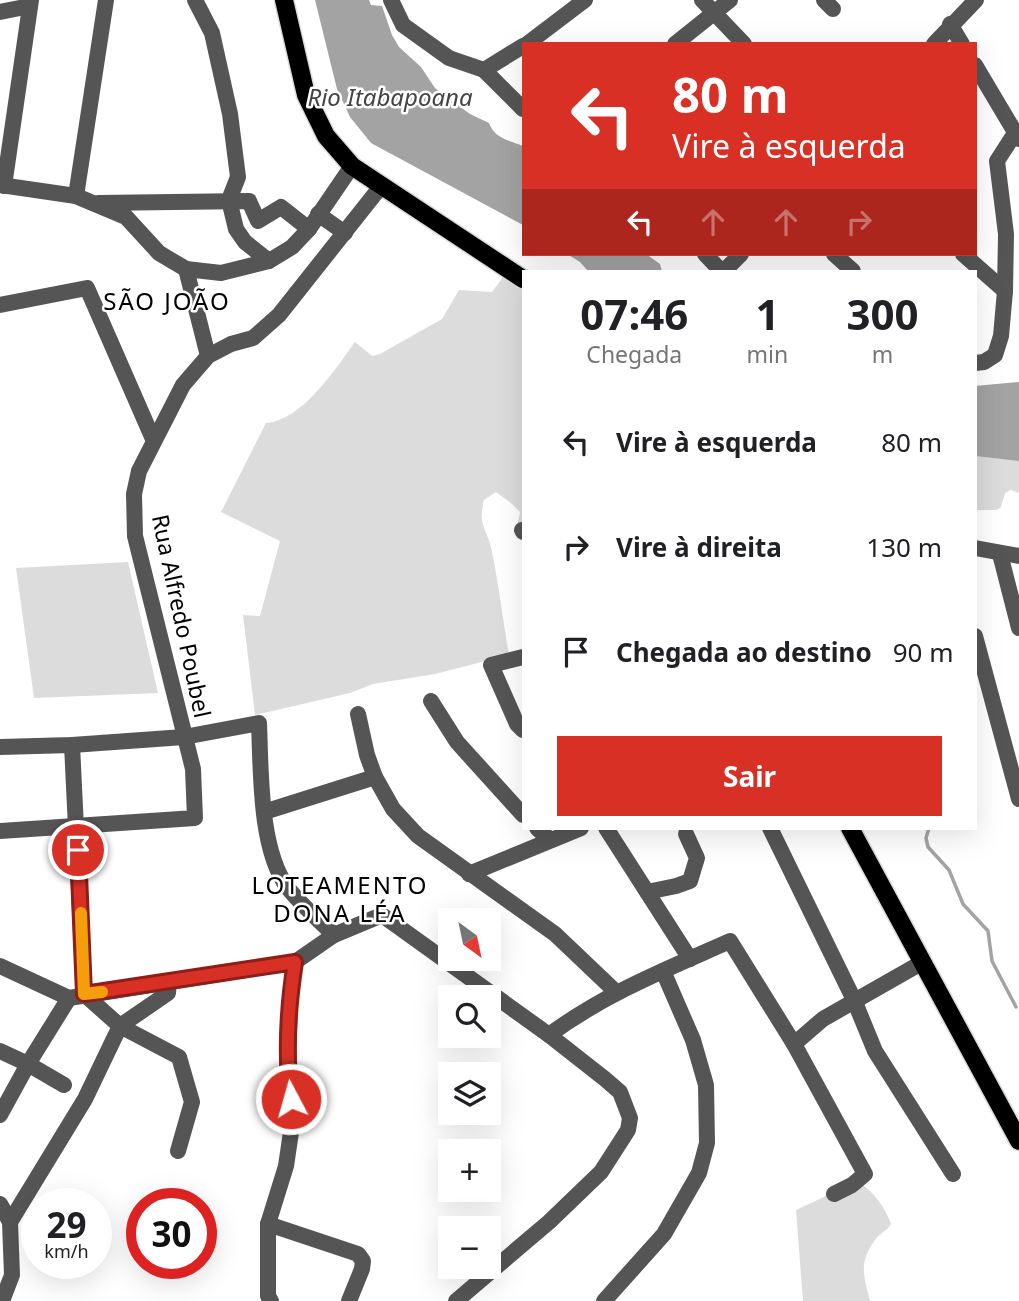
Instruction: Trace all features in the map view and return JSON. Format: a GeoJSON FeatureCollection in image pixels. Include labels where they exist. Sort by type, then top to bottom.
{"type":"FeatureCollection","features":[{"type":"Feature","properties":{"kind":"main road"},"geometry":{"type":"LineString","coordinates":[[284,0],[306,94],[326,135],[352,166],[522,278]]}},
{"type":"Feature","properties":{"kind":"main road"},"geometry":{"type":"LineString","coordinates":[[851,830],[1019,1142]]}},
{"type":"Feature","properties":{"kind":"street"},"geometry":{"type":"LineString","coordinates":[[76,196],[106,0]]}},
{"type":"Feature","properties":{"kind":"street"},"geometry":{"type":"LineString","coordinates":[[195,0],[212,33],[230,114],[238,177],[229,200],[236,229],[245,242],[269,261]]}},
{"type":"Feature","properties":{"kind":"street"},"geometry":{"type":"LineString","coordinates":[[391,0],[403,25],[449,58],[484,69],[522,108]]}},
{"type":"Feature","properties":{"kind":"street"},"geometry":{"type":"LineString","coordinates":[[529,42],[585,0]]}},
{"type":"Feature","properties":{"kind":"street"},"geometry":{"type":"LineString","coordinates":[[702,0],[742,42]]}},
{"type":"Feature","properties":{"kind":"street"},"geometry":{"type":"LineString","coordinates":[[678,42],[730,0]]}},
{"type":"Feature","properties":{"kind":"street"},"geometry":{"type":"LineString","coordinates":[[936,42],[950,24],[976,0]]}},
{"type":"Feature","properties":{"kind":"street"},"geometry":{"type":"LineString","coordinates":[[0,12],[31,3],[2,186],[76,196],[126,217],[159,253],[186,269],[222,273],[269,261],[292,247],[309,229],[352,166]]}},
{"type":"Feature","properties":{"kind":"street"},"geometry":{"type":"LineString","coordinates":[[950,24],[961,42]]}},
{"type":"Feature","properties":{"kind":"street"},"geometry":{"type":"LineString","coordinates":[[484,69],[522,47]]}},
{"type":"Feature","properties":{"kind":"street"},"geometry":{"type":"LineString","coordinates":[[977,68],[1017,136],[997,161],[1006,234],[1002,324],[995,355],[977,363]]}},
{"type":"Feature","properties":{"kind":"street","name":"Rua Alfredo Poubel"},"geometry":{"type":"LineString","coordinates":[[77,826],[195,818],[193,769],[135,536],[134,494],[139,471],[183,384],[208,356],[231,344],[253,338],[270,323],[382,185]]}},
{"type":"Feature","properties":{"kind":"street"},"geometry":{"type":"LineString","coordinates":[[92,203],[249,201],[258,221],[281,207],[309,229]]}},
{"type":"Feature","properties":{"kind":"street"},"geometry":{"type":"LineString","coordinates":[[318,214],[345,233]]}},
{"type":"Feature","properties":{"kind":"street"},"geometry":{"type":"LineString","coordinates":[[709,256],[731,266]]}},
{"type":"Feature","properties":{"kind":"street"},"geometry":{"type":"LineString","coordinates":[[836,256],[852,270]]}},
{"type":"Feature","properties":{"kind":"street"},"geometry":{"type":"LineString","coordinates":[[965,256],[1005,291]]}},
{"type":"Feature","properties":{"kind":"street"},"geometry":{"type":"LineString","coordinates":[[186,269],[208,356]]}},
{"type":"Feature","properties":{"kind":"street"},"geometry":{"type":"LineString","coordinates":[[0,305],[87,288],[153,439]]}},
{"type":"Feature","properties":{"kind":"street"},"geometry":{"type":"LineString","coordinates":[[1002,324],[1019,324]]}},
{"type":"Feature","properties":{"kind":"street"},"geometry":{"type":"LineString","coordinates":[[977,548],[1019,556]]}},
{"type":"Feature","properties":{"kind":"street"},"geometry":{"type":"LineString","coordinates":[[1000,554],[1018,628]]}},
{"type":"Feature","properties":{"kind":"street"},"geometry":{"type":"LineString","coordinates":[[977,643],[1019,799]]}},
{"type":"Feature","properties":{"kind":"street"},"geometry":{"type":"LineString","coordinates":[[522,657],[491,665],[517,724],[522,729]]}},
{"type":"Feature","properties":{"kind":"street"},"geometry":{"type":"LineString","coordinates":[[431,701],[457,742],[522,814]]}},
{"type":"Feature","properties":{"kind":"street"},"geometry":{"type":"LineString","coordinates":[[358,713],[375,777],[393,809],[418,836],[555,934],[616,992]]}},
{"type":"Feature","properties":{"kind":"street"},"geometry":{"type":"LineString","coordinates":[[0,747],[184,737],[259,723],[264,812],[274,863],[288,888],[334,935]]}},
{"type":"Feature","properties":{"kind":"street"},"geometry":{"type":"LineString","coordinates":[[0,1115],[28,1064],[77,996],[77,826],[72,745]]}},
{"type":"Feature","properties":{"kind":"street"},"geometry":{"type":"LineString","coordinates":[[264,812],[375,777]]}},
{"type":"Feature","properties":{"kind":"street"},"geometry":{"type":"LineString","coordinates":[[0,831],[77,826]]}},
{"type":"Feature","properties":{"kind":"street"},"geometry":{"type":"LineString","coordinates":[[539,830],[550,840]]}},
{"type":"Feature","properties":{"kind":"street"},"geometry":{"type":"LineString","coordinates":[[469,873],[576,830]]}},
{"type":"Feature","properties":{"kind":"street"},"geometry":{"type":"LineString","coordinates":[[607,830],[690,959]]}},
{"type":"Feature","properties":{"kind":"street"},"geometry":{"type":"LineString","coordinates":[[771,830],[854,1000],[875,1051],[953,1174]]}},
{"type":"Feature","properties":{"kind":"street"},"geometry":{"type":"LineString","coordinates":[[647,892],[690,881],[697,858],[686,834]]}},
{"type":"Feature","properties":{"kind":"street"},"geometry":{"type":"LineString","coordinates":[[77,996],[295,962],[334,935],[382,915],[549,1035],[620,1092],[630,1118],[628,1130],[601,1172],[549,1222],[456,1301]]}},
{"type":"Feature","properties":{"kind":"street"},"geometry":{"type":"LineString","coordinates":[[549,1035],[576,1015],[616,992],[730,941],[794,1044],[865,1174],[852,1185],[834,1194]]}},
{"type":"Feature","properties":{"kind":"street"},"geometry":{"type":"LineString","coordinates":[[271,1301],[268,1296],[268,1224],[286,1167],[291,1132],[288,1071],[290,996],[295,962]]}},
{"type":"Feature","properties":{"kind":"street"},"geometry":{"type":"LineString","coordinates":[[794,1044],[823,1019],[923,962]]}},
{"type":"Feature","properties":{"kind":"street"},"geometry":{"type":"LineString","coordinates":[[0,966],[77,996],[120,1026],[179,1057],[191,1102],[178,1151]]}},
{"type":"Feature","properties":{"kind":"street"},"geometry":{"type":"LineString","coordinates":[[604,1301],[664,1234],[699,1173],[706,1143],[706,1085],[693,1040],[663,971]]}},
{"type":"Feature","properties":{"kind":"street"},"geometry":{"type":"LineString","coordinates":[[10,1222],[85,1099],[120,1026],[168,993],[169,981]]}},
{"type":"Feature","properties":{"kind":"street"},"geometry":{"type":"LineString","coordinates":[[0,1051],[64,1085]]}},
{"type":"Feature","properties":{"kind":"street"},"geometry":{"type":"LineString","coordinates":[[0,1204],[10,1222],[12,1275],[2,1301]]}},
{"type":"Feature","properties":{"kind":"street"},"geometry":{"type":"LineString","coordinates":[[268,1224],[358,1254],[363,1261],[362,1269],[348,1301]]}},
{"type":"Feature","properties":{"kind":"shaded area"},"geometry":{"type":"Polygon","coordinates":[[[509,269],[522,278],[522,539],[518,523],[520,512],[511,503],[496,492],[484,500],[482,509],[509,655],[435,674],[373,684],[350,693],[255,715],[243,615],[260,616],[280,541],[221,512],[266,423],[280,420],[305,403],[328,379],[355,342],[372,356],[380,354],[442,319],[459,290],[492,292],[509,269]]]}},
{"type":"Feature","properties":{"kind":"shaded area"},"geometry":{"type":"Polygon","coordinates":[[[977,456],[1019,461],[1019,493],[1011,490],[1005,493],[1001,507],[996,510],[977,510],[977,456]]]}},
{"type":"Feature","properties":{"kind":"shaded area"},"geometry":{"type":"Polygon","coordinates":[[[128,562],[158,693],[34,698],[16,568],[128,562]]]}},
{"type":"Feature","properties":{"kind":"shaded area"},"geometry":{"type":"Polygon","coordinates":[[[858,1181],[878,1200],[891,1224],[875,1240],[864,1263],[864,1277],[870,1301],[803,1301],[796,1210],[858,1181]]]}},
{"type":"Feature","properties":{"kind":"water","name":"Rio Itabapoana"},"geometry":{"type":"Polygon","coordinates":[[[315,0],[369,0],[371,5],[382,6],[399,47],[421,67],[435,88],[470,114],[489,123],[499,136],[522,146],[522,224],[371,143],[350,117],[337,89],[315,0]]]}},
{"type":"Feature","properties":{"kind":"water"},"geometry":{"type":"Polygon","coordinates":[[[570,256],[649,256],[660,264],[662,270],[587,270],[570,256]]]}},
{"type":"Feature","properties":{"kind":"water"},"geometry":{"type":"Polygon","coordinates":[[[1019,382],[1019,461],[977,456],[977,386],[1019,382]]]}},
{"type":"Feature","properties":{"kind":"waterway"},"geometry":{"type":"LineString","coordinates":[[928,830],[926,838],[928,847],[949,870],[963,904],[988,931],[992,961],[1016,1007]]}},
{"type":"Feature","properties":{"kind":"slow traffic"},"geometry":{"type":"LineString","coordinates":[[81,913],[84,994],[102,992]]}},
{"type":"Feature","properties":{"kind":"district","name":"SÃO JOÃO"},"geometry":{"type":"Point","coordinates":[167,302]}},
{"type":"Feature","properties":{"kind":"district","name":"LOTEAMENTO DONA LÉA"},"geometry":{"type":"Point","coordinates":[340,900]}},
{"type":"Feature","properties":{"kind":"route"},"geometry":{"type":"LineString","coordinates":[[78,850],[84,994],[295,962],[290,996],[288,1046],[291,1099]]}}]}
